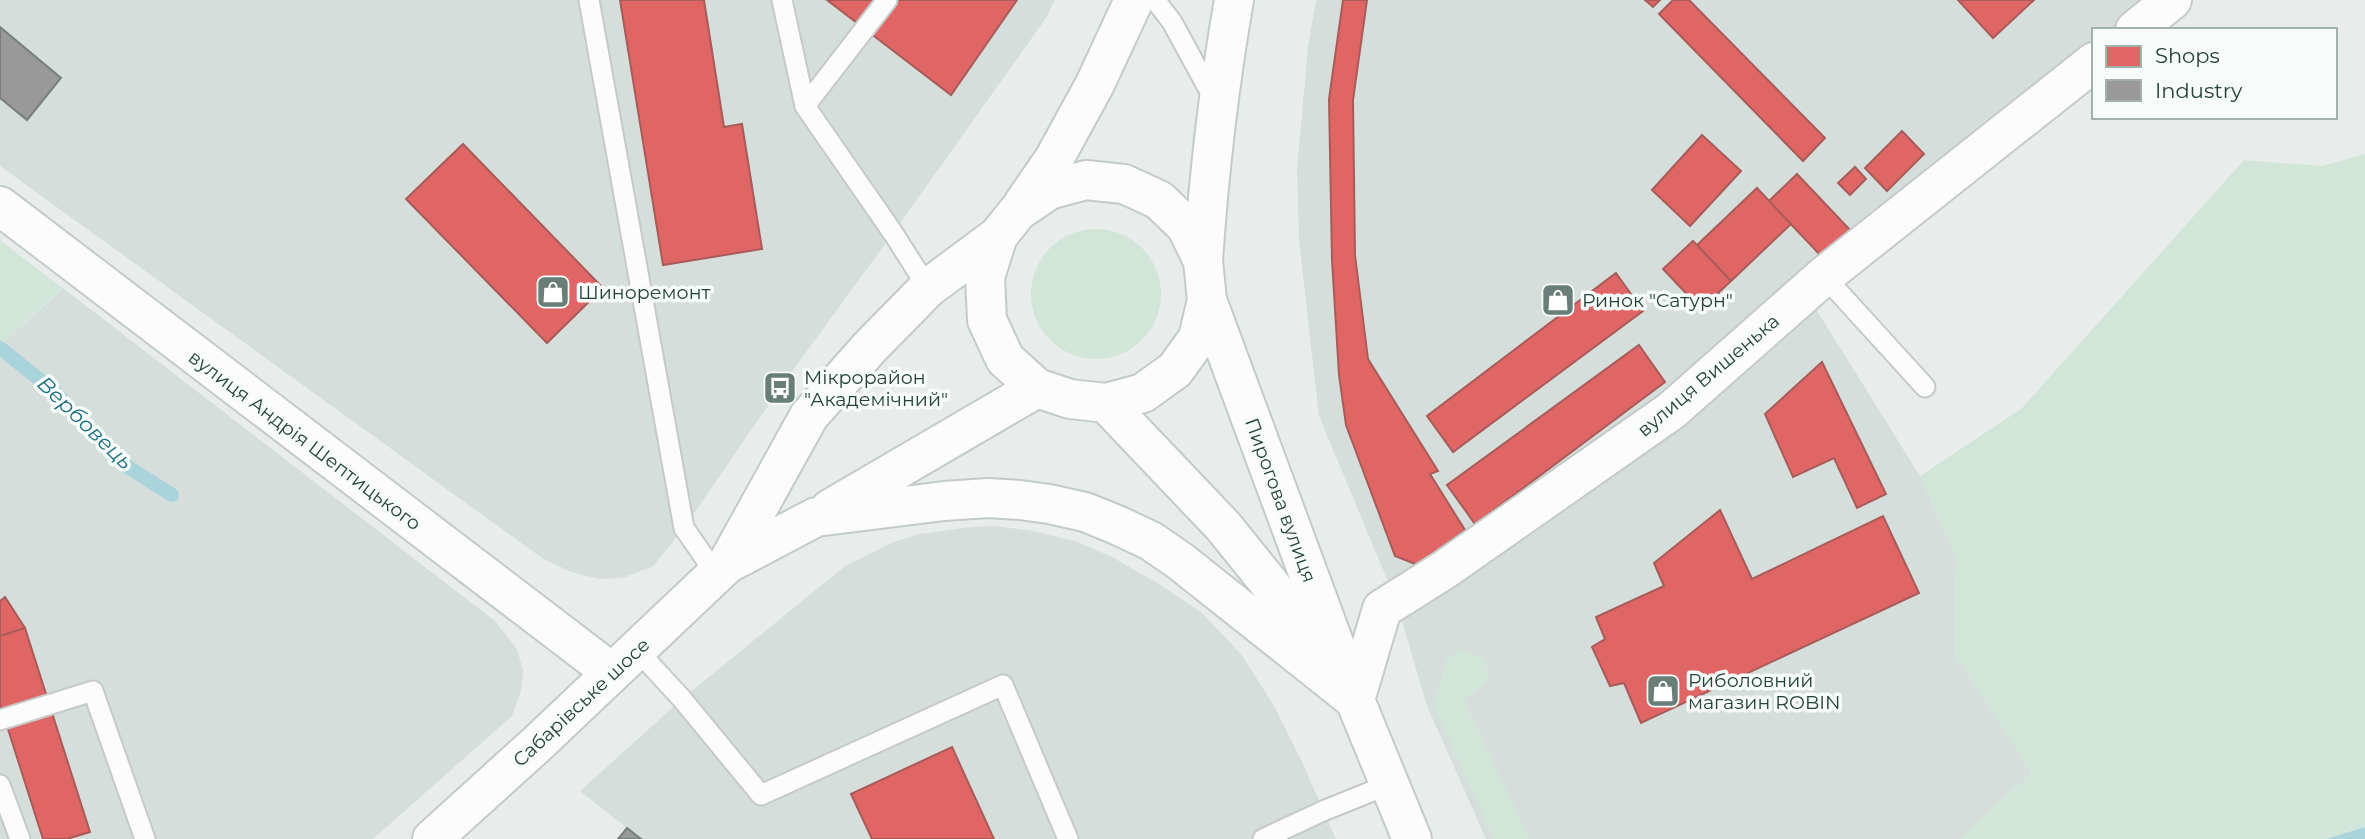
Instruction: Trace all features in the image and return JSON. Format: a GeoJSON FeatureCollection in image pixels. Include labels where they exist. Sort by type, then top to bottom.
{"type":"FeatureCollection","features":[{"type":"Feature","properties":{"kind":"street"},"geometry":{"type":"LineString","coordinates":[[1134,0],[1095,84],[1054,159],[1008,224],[985,277],[987,320],[1006,359],[1037,388],[1070,399],[1105,403],[1143,393],[1175,370],[1198,338],[1206,300],[1203,261],[1208,187],[1234,0]]}},
{"type":"Feature","properties":{"kind":"street"},"geometry":{"type":"LineString","coordinates":[[2137,28],[2172,0]]}},
{"type":"Feature","properties":{"kind":"street","name":"вулиця Вишенька"},"geometry":{"type":"LineString","coordinates":[[1355,700],[1382,609],[1444,570],[1671,411],[1824,276],[2092,64]]}},
{"type":"Feature","properties":{"kind":"street"},"geometry":{"type":"LineString","coordinates":[[722,569],[809,416],[870,347],[928,288],[1049,190],[1086,180],[1124,184],[1159,200],[1186,226],[1203,261]]}},
{"type":"Feature","properties":{"kind":"street","name":"вулиця Андрія Шептицького"},"geometry":{"type":"LineString","coordinates":[[0,206],[624,661]]}},
{"type":"Feature","properties":{"kind":"street","name":"Пирогова вулиця"},"geometry":{"type":"LineString","coordinates":[[1206,300],[1355,700],[1412,839]]}},
{"type":"Feature","properties":{"kind":"street"},"geometry":{"type":"LineString","coordinates":[[722,569],[1037,388]]}},
{"type":"Feature","properties":{"kind":"street","name":"Пирогова вулиця"},"geometry":{"type":"LineString","coordinates":[[1105,403],[1241,547],[1355,700]]}},
{"type":"Feature","properties":{"kind":"street"},"geometry":{"type":"LineString","coordinates":[[816,517],[988,498],[1049,503],[1085,512],[1151,541],[1180,561],[1355,700]]}},
{"type":"Feature","properties":{"kind":"street","name":"Сабарівське шосе"},"geometry":{"type":"LineString","coordinates":[[432,839],[530,751],[722,569]]}},
{"type":"Feature","properties":{"kind":"lane"},"geometry":{"type":"LineString","coordinates":[[589,0],[684,528],[722,569]]}},
{"type":"Feature","properties":{"kind":"lane"},"geometry":{"type":"LineString","coordinates":[[782,0],[805,106],[928,288]]}},
{"type":"Feature","properties":{"kind":"lane"},"geometry":{"type":"LineString","coordinates":[[805,106],[887,0]]}},
{"type":"Feature","properties":{"kind":"lane"},"geometry":{"type":"LineString","coordinates":[[1155,0],[1172,22],[1218,106]]}},
{"type":"Feature","properties":{"kind":"lane"},"geometry":{"type":"LineString","coordinates":[[1824,276],[1925,387]]}},
{"type":"Feature","properties":{"kind":"lane"},"geometry":{"type":"LineString","coordinates":[[624,661],[682,699],[761,794],[1003,685],[1068,839]]}},
{"type":"Feature","properties":{"kind":"lane"},"geometry":{"type":"LineString","coordinates":[[0,720],[93,691],[145,839]]}},
{"type":"Feature","properties":{"kind":"lane"},"geometry":{"type":"LineString","coordinates":[[1263,839],[1390,783]]}},
{"type":"Feature","properties":{"kind":"lane"},"geometry":{"type":"LineString","coordinates":[[0,785],[20,839]]}},
{"type":"Feature","properties":{"kind":"shaded area"},"geometry":{"type":"Polygon","coordinates":[[[0,0],[1055,0],[1046,18],[780,388],[684,528],[653,566],[623,578],[599,579],[571,572],[542,558],[0,166],[0,0]]]}},
{"type":"Feature","properties":{"kind":"shaded area"},"geometry":{"type":"Polygon","coordinates":[[[1316,0],[2173,0],[2138,28],[2092,28],[2092,65],[1806,293],[1920,476],[1956,557],[1955,654],[2032,773],[1959,839],[1486,839],[1427,706],[1396,601],[1319,416],[1299,240],[1297,170],[1308,47],[1316,0]]]}},
{"type":"Feature","properties":{"kind":"shaded area"},"geometry":{"type":"Polygon","coordinates":[[[63,288],[495,621],[517,649],[523,670],[521,691],[512,716],[373,839],[0,839],[0,346],[63,288]]]}},
{"type":"Feature","properties":{"kind":"shaded area"},"geometry":{"type":"Polygon","coordinates":[[[995,526],[1075,541],[1112,557],[1201,612],[1241,654],[1273,704],[1336,839],[641,839],[580,791],[682,699],[845,566],[894,542],[920,534],[995,526]]]}},
{"type":"Feature","properties":{"kind":"green space"},"geometry":{"type":"Polygon","coordinates":[[[2365,154],[2365,827],[2326,839],[1959,839],[2032,773],[1955,654],[1956,557],[1920,476],[2021,409],[2244,160],[2322,166],[2365,154]]]}},
{"type":"Feature","properties":{"kind":"green space"},"geometry":{"type":"Polygon","coordinates":[[[1096,229],[1121,234],[1142,248],[1156,269],[1161,294],[1156,319],[1142,340],[1121,354],[1096,359],[1071,354],[1050,340],[1036,319],[1031,294],[1036,269],[1050,248],[1071,234],[1096,229]]]}},
{"type":"Feature","properties":{"kind":"green space"},"geometry":{"type":"Polygon","coordinates":[[[0,240],[62,288],[0,346],[0,240]]]}},
{"type":"Feature","properties":{"kind":"green space"},"geometry":{"type":"Polygon","coordinates":[[[1461,649],[1485,659],[1489,678],[1464,701],[1530,839],[1494,839],[1434,706],[1446,660],[1461,649]]]}},
{"type":"Feature","properties":{"kind":"water"},"geometry":{"type":"Polygon","coordinates":[[[2365,827],[2365,839],[2326,839],[2365,827]]]}},
{"type":"Feature","properties":{"kind":"building: Shops"},"geometry":{"type":"Polygon","coordinates":[[[620,0],[704,0],[724,127],[742,124],[762,249],[663,265],[620,0]]]}},
{"type":"Feature","properties":{"kind":"building: Shops"},"geometry":{"type":"Polygon","coordinates":[[[827,0],[1017,0],[951,95],[827,0]]]}},
{"type":"Feature","properties":{"kind":"building: Shops"},"geometry":{"type":"Polygon","coordinates":[[[1343,0],[1367,0],[1353,100],[1355,255],[1368,359],[1438,471],[1430,474],[1465,530],[1418,565],[1395,556],[1346,425],[1339,375],[1332,260],[1329,99],[1343,0]]]}},
{"type":"Feature","properties":{"kind":"building: Shops"},"geometry":{"type":"Polygon","coordinates":[[[1645,0],[1660,0],[1653,7],[1645,0]]]}},
{"type":"Feature","properties":{"kind":"building: Shops"},"geometry":{"type":"Polygon","coordinates":[[[1673,0],[1689,0],[1825,138],[1803,161],[1659,14],[1673,0]]]}},
{"type":"Feature","properties":{"kind":"building: Shops"},"geometry":{"type":"Polygon","coordinates":[[[1958,0],[2034,0],[1993,38],[1958,0]]]}},
{"type":"Feature","properties":{"kind":"building: Shops"},"geometry":{"type":"Polygon","coordinates":[[[1902,131],[1924,154],[1887,191],[1865,168],[1902,131]]]}},
{"type":"Feature","properties":{"kind":"building: Shops"},"geometry":{"type":"Polygon","coordinates":[[[1702,135],[1741,171],[1690,226],[1652,190],[1702,135]]]}},
{"type":"Feature","properties":{"kind":"building: Shops"},"geometry":{"type":"Polygon","coordinates":[[[463,144],[603,288],[547,343],[406,199],[463,144]]]}},
{"type":"Feature","properties":{"kind":"building: Shops"},"geometry":{"type":"Polygon","coordinates":[[[1855,167],[1866,179],[1850,195],[1838,183],[1855,167]]]}},
{"type":"Feature","properties":{"kind":"building: Shops"},"geometry":{"type":"Polygon","coordinates":[[[1797,174],[1851,231],[1823,258],[1769,201],[1797,174]]]}},
{"type":"Feature","properties":{"kind":"building: Shops"},"geometry":{"type":"Polygon","coordinates":[[[1757,188],[1791,224],[1731,281],[1697,245],[1757,188]]]}},
{"type":"Feature","properties":{"kind":"building: Shops"},"geometry":{"type":"Polygon","coordinates":[[[1693,241],[1731,281],[1701,309],[1663,269],[1693,241]]]}},
{"type":"Feature","properties":{"kind":"building: Shops"},"geometry":{"type":"Polygon","coordinates":[[[1616,273],[1643,311],[1453,452],[1427,416],[1616,273]]]}},
{"type":"Feature","properties":{"kind":"building: Shops"},"geometry":{"type":"Polygon","coordinates":[[[1639,345],[1665,382],[1475,524],[1447,485],[1639,345]]]}},
{"type":"Feature","properties":{"kind":"building: Shops"},"geometry":{"type":"Polygon","coordinates":[[[1822,362],[1886,494],[1857,508],[1834,458],[1793,477],[1765,414],[1822,362]]]}},
{"type":"Feature","properties":{"kind":"building: Shops"},"geometry":{"type":"Polygon","coordinates":[[[1720,510],[1752,579],[1883,516],[1919,593],[1641,723],[1624,683],[1610,686],[1592,647],[1605,639],[1596,617],[1664,586],[1654,563],[1720,510]]]}},
{"type":"Feature","properties":{"kind":"building: Shops"},"geometry":{"type":"Polygon","coordinates":[[[5,597],[25,628],[0,636],[0,601],[5,597]]]}},
{"type":"Feature","properties":{"kind":"building: Shops"},"geometry":{"type":"Polygon","coordinates":[[[25,628],[90,832],[67,839],[43,839],[0,704],[0,636],[25,628]]]}},
{"type":"Feature","properties":{"kind":"building: Shops"},"geometry":{"type":"Polygon","coordinates":[[[952,747],[994,839],[872,839],[851,794],[952,747]]]}},
{"type":"Feature","properties":{"kind":"building: Industry"},"geometry":{"type":"Polygon","coordinates":[[[0,27],[61,78],[27,120],[0,98],[0,27]]]}},
{"type":"Feature","properties":{"kind":"building: Industry"},"geometry":{"type":"Polygon","coordinates":[[[627,828],[641,839],[618,839],[627,828]]]}},
{"type":"Feature","properties":{"kind":"waterway","name":"Вербовець"},"geometry":{"type":"LineString","coordinates":[[0,348],[54,391],[120,462],[172,495]]}},
{"type":"Feature","properties":{"kind":"place","name":"Шиноремонт"},"geometry":{"type":"Point","coordinates":[553,292]}},
{"type":"Feature","properties":{"kind":"place","name":"Ринок \"Сатурн\""},"geometry":{"type":"Point","coordinates":[1558,300]}},
{"type":"Feature","properties":{"kind":"place","name":"Мікрорайон \"Академічний\""},"geometry":{"type":"Point","coordinates":[780,388]}},
{"type":"Feature","properties":{"kind":"place","name":"Риболовний магазин ROBIN"},"geometry":{"type":"Point","coordinates":[1663,691]}}]}
